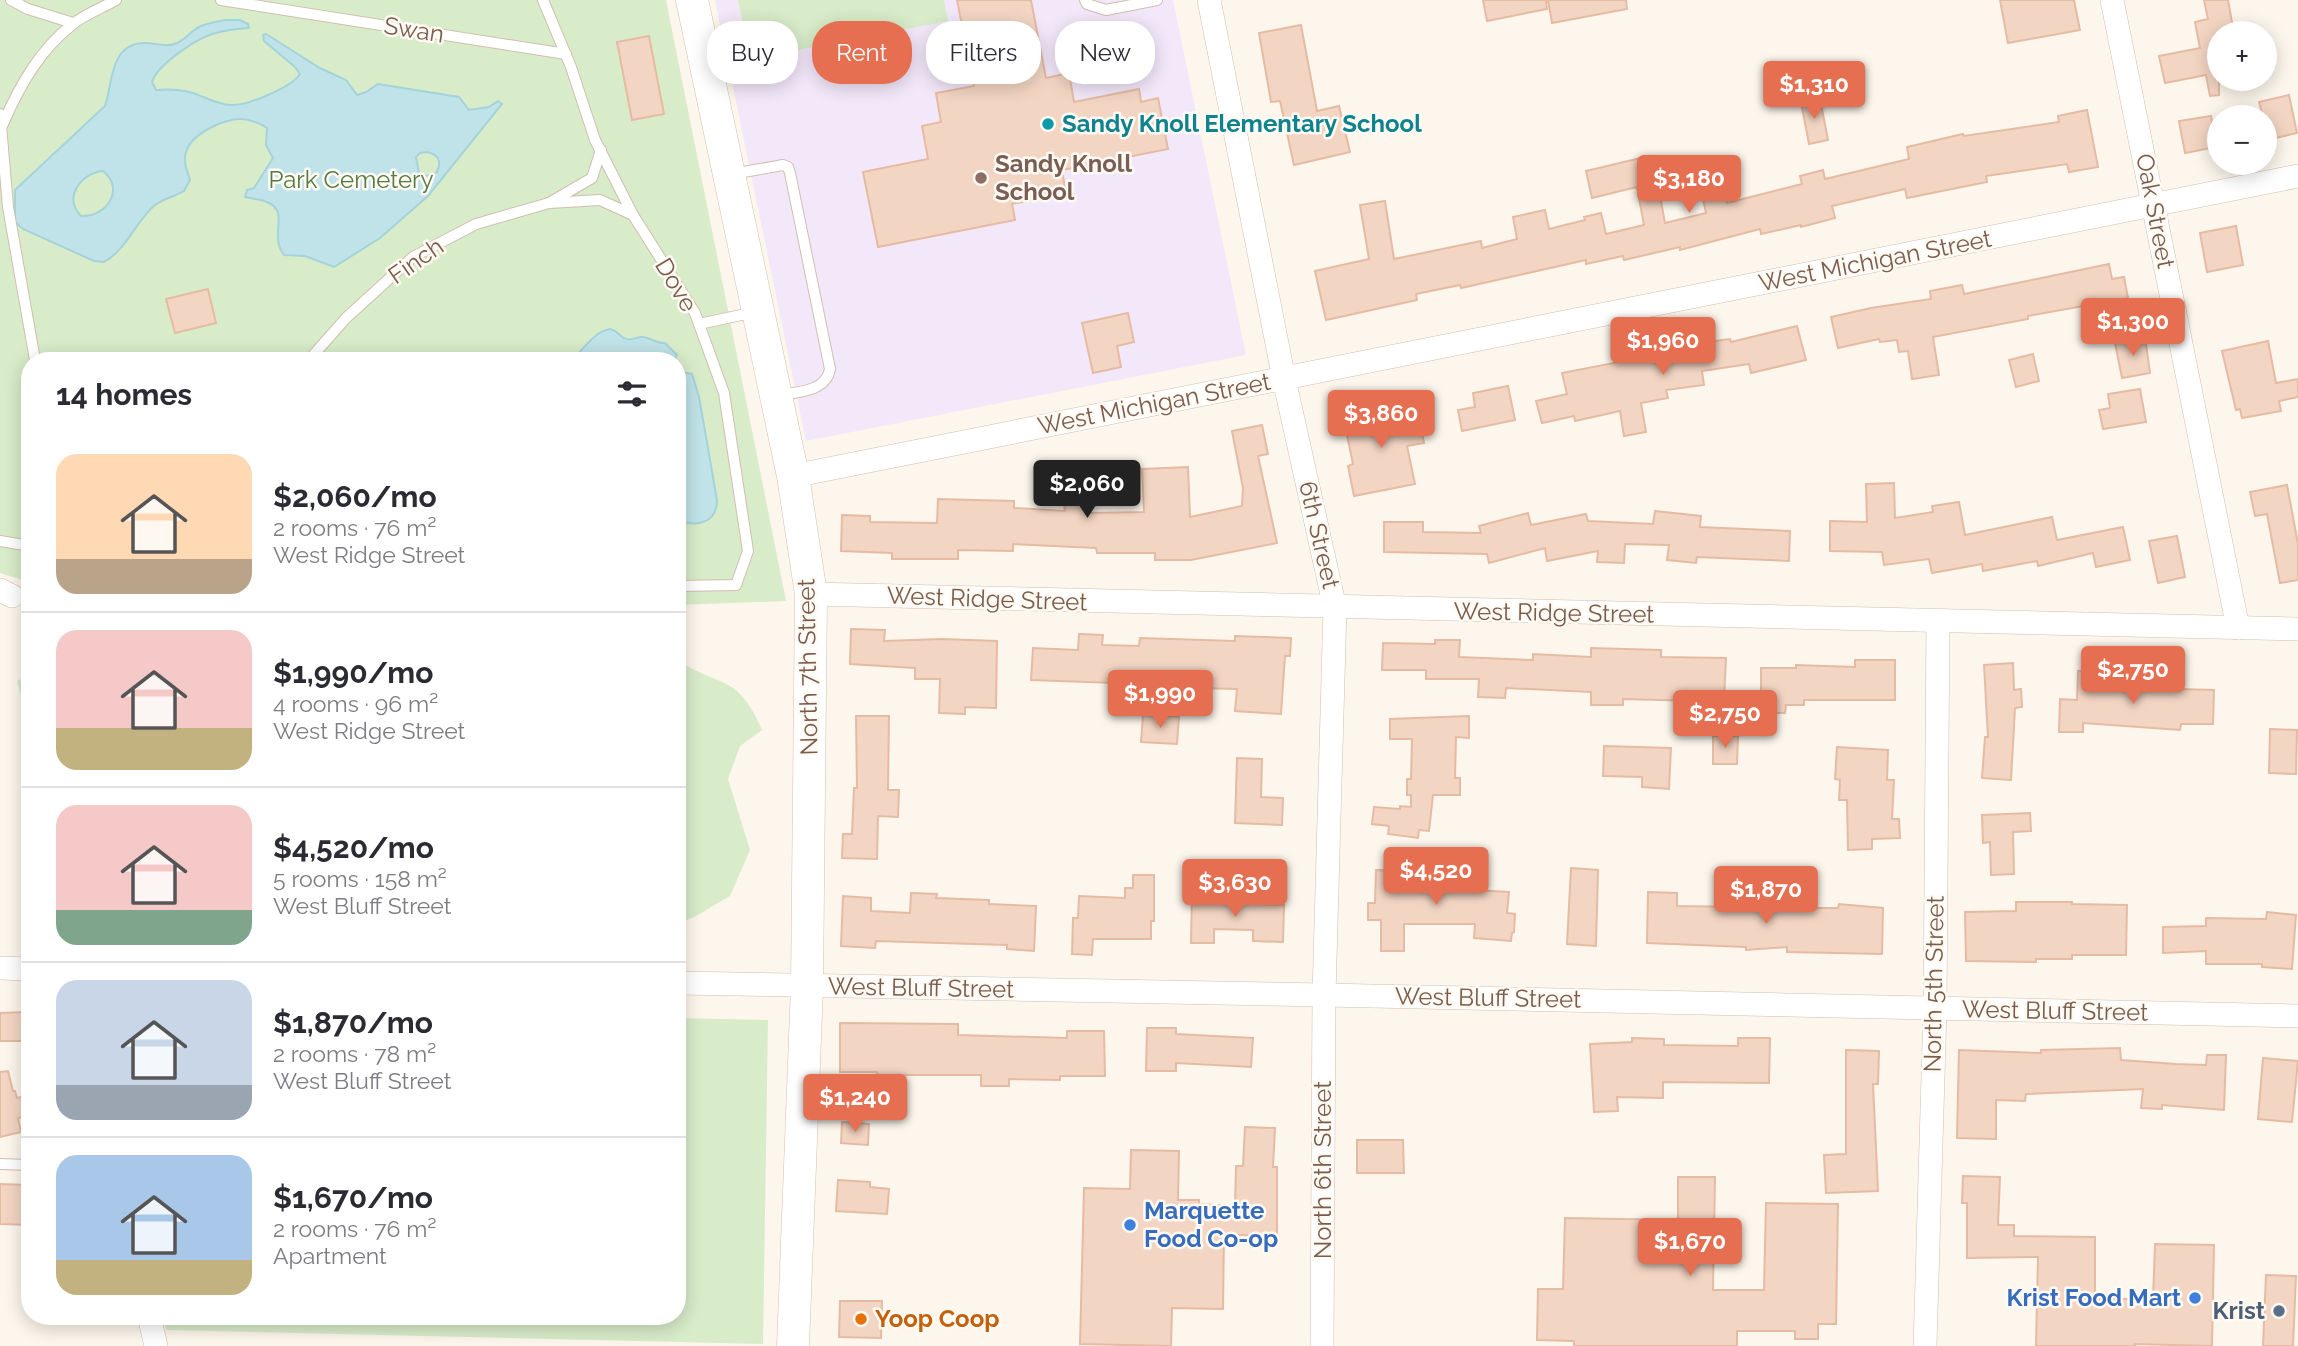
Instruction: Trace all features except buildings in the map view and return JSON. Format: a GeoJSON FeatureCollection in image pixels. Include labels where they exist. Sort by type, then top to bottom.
{"type":"FeatureCollection","features":[{"type":"Feature","properties":{"kind":"street","name":"North 7th Street"},"geometry":{"type":"LineString","coordinates":[[692,0],[793,476],[811,594],[807,986],[793,1346]]}},
{"type":"Feature","properties":{"kind":"street","name":"6th Street"},"geometry":{"type":"LineString","coordinates":[[1209,0],[1284,379],[1335,608],[1324,995]]}},
{"type":"Feature","properties":{"kind":"street","name":"Oak Street"},"geometry":{"type":"LineString","coordinates":[[2112,0],[2238,628]]}},
{"type":"Feature","properties":{"kind":"street","name":"West Michigan Street"},"geometry":{"type":"LineString","coordinates":[[793,476],[2298,176]]}},
{"type":"Feature","properties":{"kind":"street","name":"West Ridge Street"},"geometry":{"type":"LineString","coordinates":[[811,594],[2298,629]]}},
{"type":"Feature","properties":{"kind":"street","name":"North 5th Street"},"geometry":{"type":"LineString","coordinates":[[1924,1346],[1935,1009],[1938,622]]}},
{"type":"Feature","properties":{"kind":"street"},"geometry":{"type":"LineString","coordinates":[[0,968],[21,969]]}},
{"type":"Feature","properties":{"kind":"street","name":"West Bluff Street"},"geometry":{"type":"LineString","coordinates":[[686,984],[2298,1016]]}},
{"type":"Feature","properties":{"kind":"street","name":"North 6th Street"},"geometry":{"type":"LineString","coordinates":[[1322,1346],[1324,995]]}},
{"type":"Feature","properties":{"kind":"street"},"geometry":{"type":"LineString","coordinates":[[151,1325],[156,1346]]}},
{"type":"Feature","properties":{"kind":"lane"},"geometry":{"type":"LineString","coordinates":[[11,0],[28,9],[73,23]]}},
{"type":"Feature","properties":{"kind":"lane"},"geometry":{"type":"LineString","coordinates":[[2,126],[16,93],[42,53],[73,23],[116,0]]}},
{"type":"Feature","properties":{"kind":"lane","name":"Swan"},"geometry":{"type":"LineString","coordinates":[[221,0],[566,54]]}},
{"type":"Feature","properties":{"kind":"lane","name":"Dove"},"geometry":{"type":"LineString","coordinates":[[543,0],[601,150],[634,215],[695,313],[724,393],[748,551],[736,585],[686,586]]}},
{"type":"Feature","properties":{"kind":"lane"},"geometry":{"type":"LineString","coordinates":[[1085,0],[1087,4],[1106,10],[1157,0]]}},
{"type":"Feature","properties":{"kind":"lane"},"geometry":{"type":"LineString","coordinates":[[0,114],[8,207],[33,352]]}},
{"type":"Feature","properties":{"kind":"lane","name":"Finch"},"geometry":{"type":"LineString","coordinates":[[316,352],[346,318],[413,257],[475,223],[549,202],[592,178],[601,150]]}},
{"type":"Feature","properties":{"kind":"lane"},"geometry":{"type":"LineString","coordinates":[[729,174],[783,164],[788,167],[790,173],[830,369],[829,376],[814,388],[776,396]]}},
{"type":"Feature","properties":{"kind":"lane","name":"Finch"},"geometry":{"type":"LineString","coordinates":[[549,202],[600,201],[634,215]]}},
{"type":"Feature","properties":{"kind":"lane"},"geometry":{"type":"LineString","coordinates":[[699,324],[758,311]]}},
{"type":"Feature","properties":{"kind":"lane"},"geometry":{"type":"LineString","coordinates":[[0,541],[21,544]]}},
{"type":"Feature","properties":{"kind":"lane"},"geometry":{"type":"LineString","coordinates":[[0,1164],[21,1165]]}},
{"type":"Feature","properties":{"kind":"shaded area","name":"Sandy Knoll School"},"geometry":{"type":"Polygon","coordinates":[[[715,0],[1173,0],[1246,355],[806,441],[732,84],[798,84],[798,21],[719,21],[715,0]]]}},
{"type":"Feature","properties":{"kind":"green space","name":"Park Cemetery"},"geometry":{"type":"Polygon","coordinates":[[[0,0],[666,0],[786,601],[686,605],[686,352],[21,352],[21,579],[0,573],[0,0]]]}},
{"type":"Feature","properties":{"kind":"green space"},"geometry":{"type":"Polygon","coordinates":[[[738,0],[944,0],[948,21],[926,21],[926,25],[912,28],[912,21],[812,21],[812,47],[798,50],[798,21],[742,21],[738,0]]]}},
{"type":"Feature","properties":{"kind":"green space"},"geometry":{"type":"Polygon","coordinates":[[[686,665],[740,694],[762,730],[740,746],[728,779],[750,850],[730,896],[686,920],[686,665]]]}},
{"type":"Feature","properties":{"kind":"green space"},"geometry":{"type":"Polygon","coordinates":[[[21,679],[21,696],[17,681],[21,679]]]}},
{"type":"Feature","properties":{"kind":"green space"},"geometry":{"type":"Polygon","coordinates":[[[686,1018],[768,1020],[763,1344],[166,1330],[165,1325],[686,1325],[686,1018]]]}},
{"type":"Feature","properties":{"kind":"water"},"geometry":{"type":"Polygon","coordinates":[[[225,20],[240,20],[248,24],[249,28],[216,33],[189,46],[155,75],[152,82],[156,90],[185,91],[231,105],[279,90],[300,74],[264,41],[263,35],[266,34],[320,68],[346,80],[357,95],[378,84],[459,97],[469,110],[489,107],[498,101],[502,104],[428,196],[380,238],[334,267],[305,256],[284,255],[278,240],[279,218],[274,206],[245,197],[247,190],[254,188],[273,158],[266,145],[267,128],[244,119],[217,125],[194,139],[185,156],[190,180],[184,191],[155,205],[119,250],[104,262],[94,261],[23,229],[15,222],[15,190],[105,106],[114,66],[125,50],[145,43],[173,44],[183,40],[199,27],[225,20]],[[427,152],[416,157],[419,173],[426,176],[436,173],[439,165],[437,157],[427,152]],[[103,171],[88,176],[77,187],[73,201],[81,216],[98,212],[110,201],[113,186],[103,171]]]}},
{"type":"Feature","properties":{"kind":"water"},"geometry":{"type":"Polygon","coordinates":[[[614,330],[626,339],[645,337],[665,343],[674,352],[579,352],[604,331],[614,330]]]}},
{"type":"Feature","properties":{"kind":"water"},"geometry":{"type":"Polygon","coordinates":[[[686,373],[692,374],[699,397],[717,500],[716,508],[709,519],[686,522],[686,373]]]}},
{"type":"Feature","properties":{"kind":"place","name":"Sandy Knoll Elementary School"},"geometry":{"type":"Point","coordinates":[1048,124]}},
{"type":"Feature","properties":{"kind":"place","name":"Sandy Knoll School"},"geometry":{"type":"Point","coordinates":[981,178]}},
{"type":"Feature","properties":{"kind":"place","name":"Marquette Food Co-op"},"geometry":{"type":"Point","coordinates":[1130,1225]}},
{"type":"Feature","properties":{"kind":"place","name":"Krist Food Mart"},"geometry":{"type":"Point","coordinates":[2195,1298]}},
{"type":"Feature","properties":{"kind":"place","name":"Krist"},"geometry":{"type":"Point","coordinates":[2279,1311]}},
{"type":"Feature","properties":{"kind":"place","name":"Yoop Coop"},"geometry":{"type":"Point","coordinates":[861,1319]}}]}
